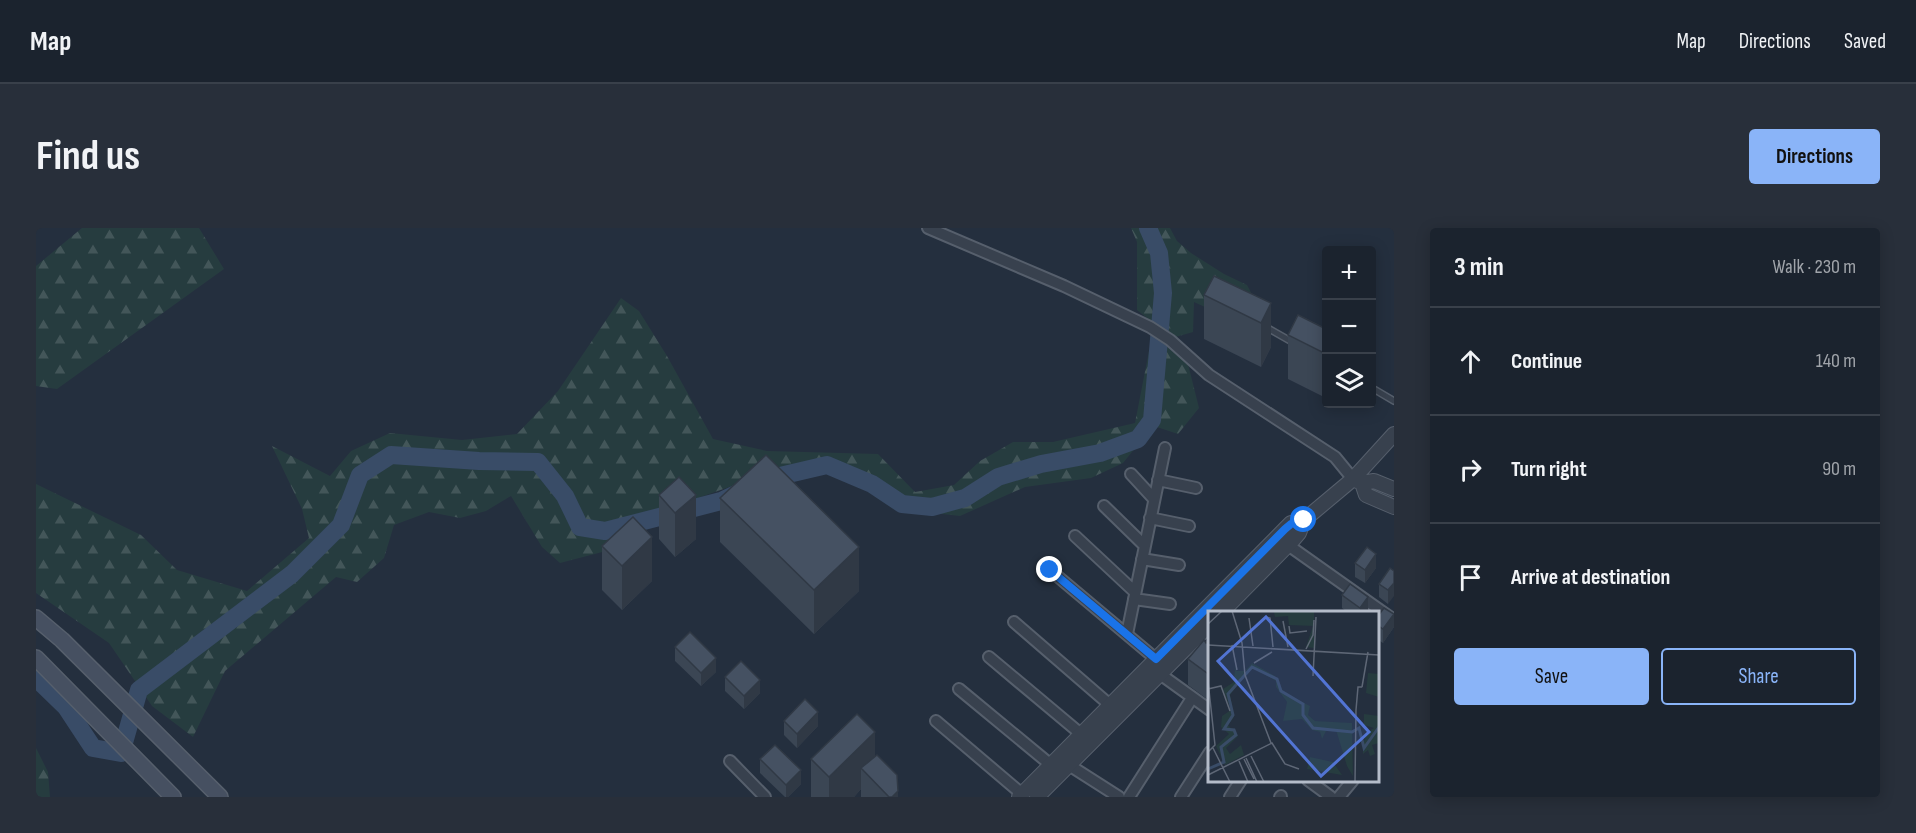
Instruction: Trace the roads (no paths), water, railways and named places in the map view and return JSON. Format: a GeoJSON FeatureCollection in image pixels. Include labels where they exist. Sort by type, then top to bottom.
{"type":"FeatureCollection","features":[{"type":"Feature","properties":{"kind":"main road"},"geometry":{"type":"LineString","coordinates":[[36,618],[62,640],[220,797]]}},
{"type":"Feature","properties":{"kind":"main road"},"geometry":{"type":"LineString","coordinates":[[36,658],[172,797]]}},
{"type":"Feature","properties":{"kind":"street"},"geometry":{"type":"LineString","coordinates":[[928,228],[1064,286],[1150,327],[1170,340],[1209,375],[1335,457],[1358,481],[1366,495],[1394,507]]}},
{"type":"Feature","properties":{"kind":"street"},"geometry":{"type":"LineString","coordinates":[[936,722],[1020,796],[1285,529],[1291,524],[1304,520],[1358,481],[1394,434]]}},
{"type":"Feature","properties":{"kind":"street"},"geometry":{"type":"LineString","coordinates":[[1127,634],[1165,448]]}},
{"type":"Feature","properties":{"kind":"street"},"geometry":{"type":"LineString","coordinates":[[1131,474],[1154,499]]}},
{"type":"Feature","properties":{"kind":"street"},"geometry":{"type":"LineString","coordinates":[[1158,480],[1196,489]]}},
{"type":"Feature","properties":{"kind":"street"},"geometry":{"type":"LineString","coordinates":[[1358,481],[1374,481],[1394,489]]}},
{"type":"Feature","properties":{"kind":"street"},"geometry":{"type":"LineString","coordinates":[[1104,506],[1144,546]]}},
{"type":"Feature","properties":{"kind":"street"},"geometry":{"type":"LineString","coordinates":[[1150,518],[1189,526]]}},
{"type":"Feature","properties":{"kind":"street"},"geometry":{"type":"LineString","coordinates":[[1222,611],[1299,533],[1304,520]]}},
{"type":"Feature","properties":{"kind":"street"},"geometry":{"type":"LineString","coordinates":[[1075,536],[1134,596],[1170,604]]}},
{"type":"Feature","properties":{"kind":"street"},"geometry":{"type":"LineString","coordinates":[[1288,545],[1394,620]]}},
{"type":"Feature","properties":{"kind":"street"},"geometry":{"type":"LineString","coordinates":[[1142,559],[1179,565]]}},
{"type":"Feature","properties":{"kind":"street"},"geometry":{"type":"LineString","coordinates":[[1050,570],[1156,659]]}},
{"type":"Feature","properties":{"kind":"street"},"geometry":{"type":"LineString","coordinates":[[1014,622],[1110,705]]}},
{"type":"Feature","properties":{"kind":"street"},"geometry":{"type":"LineString","coordinates":[[1037,797],[1208,625]]}},
{"type":"Feature","properties":{"kind":"street"},"geometry":{"type":"LineString","coordinates":[[989,657],[1082,734]]}},
{"type":"Feature","properties":{"kind":"street"},"geometry":{"type":"LineString","coordinates":[[1160,674],[1208,709]]}},
{"type":"Feature","properties":{"kind":"street"},"geometry":{"type":"LineString","coordinates":[[959,688],[1051,765]]}},
{"type":"Feature","properties":{"kind":"street"},"geometry":{"type":"LineString","coordinates":[[1129,797],[1192,698]]}},
{"type":"Feature","properties":{"kind":"street"},"geometry":{"type":"LineString","coordinates":[[1181,797],[1208,754]]}},
{"type":"Feature","properties":{"kind":"street"},"geometry":{"type":"LineString","coordinates":[[730,761],[765,797]]}},
{"type":"Feature","properties":{"kind":"street"},"geometry":{"type":"LineString","coordinates":[[1069,765],[1119,797]]}},
{"type":"Feature","properties":{"kind":"street"},"geometry":{"type":"LineString","coordinates":[[1230,797],[1240,782]]}},
{"type":"Feature","properties":{"kind":"street"},"geometry":{"type":"LineString","coordinates":[[1311,782],[1331,797]]}},
{"type":"Feature","properties":{"kind":"street"},"geometry":{"type":"LineString","coordinates":[[1339,797],[1351,782]]}},
{"type":"Feature","properties":{"kind":"lane"},"geometry":{"type":"LineString","coordinates":[[1259,323],[1298,345]]}},
{"type":"Feature","properties":{"kind":"lane"},"geometry":{"type":"LineString","coordinates":[[1376,391],[1394,401]]}},
{"type":"Feature","properties":{"kind":"waterway"},"geometry":{"type":"LineString","coordinates":[[36,678],[66,707],[93,748],[121,753],[139,690],[292,574],[341,525],[360,475],[391,455],[479,461],[538,462],[565,496],[580,527],[605,531],[721,501],[767,479],[827,465],[872,484],[902,504],[932,507],[965,498],[998,477],[1041,464],[1100,453],[1138,439],[1152,420],[1163,293],[1159,253],[1148,228]]}}]}
